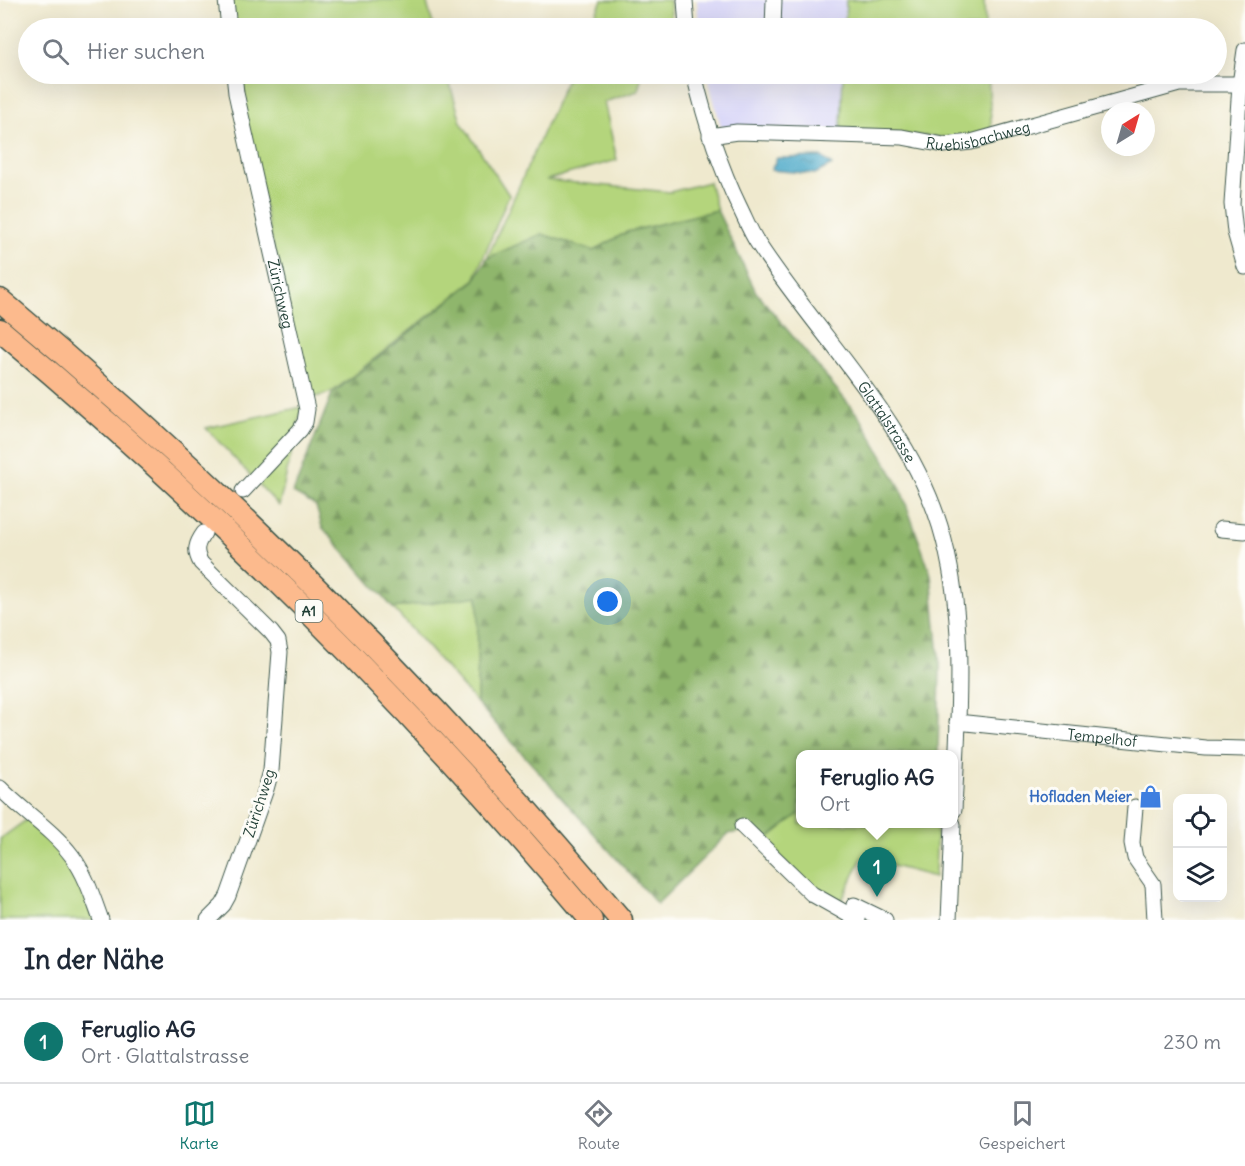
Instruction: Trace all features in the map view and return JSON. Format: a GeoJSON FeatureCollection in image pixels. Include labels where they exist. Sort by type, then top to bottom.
{"type":"FeatureCollection","features":[{"type":"Feature","properties":{"kind":"highway","name":"A1"},"geometry":{"type":"LineString","coordinates":[[0,300],[154,432],[335,605],[472,749],[621,920]]}},
{"type":"Feature","properties":{"kind":"highway","name":"A1"},"geometry":{"type":"LineString","coordinates":[[0,330],[84,401],[176,484],[304,606],[448,756],[591,920]]}},
{"type":"Feature","properties":{"kind":"street"},"geometry":{"type":"LineString","coordinates":[[226,0],[228,18]]}},
{"type":"Feature","properties":{"kind":"street"},"geometry":{"type":"LineString","coordinates":[[685,0],[686,18]]}},
{"type":"Feature","properties":{"kind":"street"},"geometry":{"type":"LineString","coordinates":[[773,18],[774,0]]}},
{"type":"Feature","properties":{"kind":"street"},"geometry":{"type":"LineString","coordinates":[[1245,50],[1240,84],[1232,204],[1235,232],[1245,267]]}},
{"type":"Feature","properties":{"kind":"street","name":"Zürichweg"},"geometry":{"type":"LineString","coordinates":[[235,84],[307,409],[305,422],[300,430],[243,491]]}},
{"type":"Feature","properties":{"kind":"street","name":"Glattalstrasse"},"geometry":{"type":"LineString","coordinates":[[697,84],[710,136],[722,170],[755,240],[800,305],[881,411],[918,472],[940,525],[952,575],[958,634],[956,750]]}},
{"type":"Feature","properties":{"kind":"street","name":"Ruebisbachweg"},"geometry":{"type":"LineString","coordinates":[[710,136],[737,132],[902,137],[944,145],[971,142],[1179,84],[1240,84]]}},
{"type":"Feature","properties":{"kind":"street"},"geometry":{"type":"LineString","coordinates":[[1221,529],[1245,531]]}},
{"type":"Feature","properties":{"kind":"street","name":"Zürichweg"},"geometry":{"type":"LineString","coordinates":[[204,533],[197,541],[196,547],[196,555],[201,563],[271,632],[278,641],[280,652],[269,780],[228,896],[223,905],[208,920]]}},
{"type":"Feature","properties":{"kind":"street","name":"Tempelhof"},"geometry":{"type":"LineString","coordinates":[[957,722],[1206,748],[1245,749]]}},
{"type":"Feature","properties":{"kind":"street"},"geometry":{"type":"LineString","coordinates":[[0,788],[53,835],[73,857],[86,880],[101,920]]}},
{"type":"Feature","properties":{"kind":"street"},"geometry":{"type":"LineString","coordinates":[[1135,807],[1132,843],[1135,858],[1153,884],[1155,920]]}},
{"type":"Feature","properties":{"kind":"street"},"geometry":{"type":"LineString","coordinates":[[742,826],[824,903],[885,920]]}},
{"type":"Feature","properties":{"kind":"street"},"geometry":{"type":"LineString","coordinates":[[949,920],[953,828]]}},
{"type":"Feature","properties":{"kind":"shaded area"},"geometry":{"type":"Polygon","coordinates":[[[697,0],[845,0],[844,18],[698,18],[697,0]]]}},
{"type":"Feature","properties":{"kind":"shaded area"},"geometry":{"type":"Polygon","coordinates":[[[710,84],[843,84],[841,131],[721,127],[710,84]]]}},
{"type":"Feature","properties":{"kind":"green space"},"geometry":{"type":"Polygon","coordinates":[[[228,0],[426,0],[431,18],[230,18],[228,0]]]}},
{"type":"Feature","properties":{"kind":"green space"},"geometry":{"type":"Polygon","coordinates":[[[602,0],[670,0],[671,18],[594,18],[602,0]]]}},
{"type":"Feature","properties":{"kind":"green space"},"geometry":{"type":"Polygon","coordinates":[[[846,0],[984,0],[985,18],[845,18],[846,0]]]}},
{"type":"Feature","properties":{"kind":"green space"},"geometry":{"type":"Polygon","coordinates":[[[238,84],[450,84],[461,122],[509,195],[474,280],[332,392],[306,400],[238,84]]]}},
{"type":"Feature","properties":{"kind":"green space"},"geometry":{"type":"Polygon","coordinates":[[[565,84],[640,84],[638,91],[604,102],[617,160],[546,180],[670,192],[709,182],[717,210],[627,232],[593,251],[542,234],[487,258],[565,84]]]}},
{"type":"Feature","properties":{"kind":"green space"},"geometry":{"type":"Polygon","coordinates":[[[843,84],[989,84],[992,135],[970,139],[841,130],[843,84]]]}},
{"type":"Feature","properties":{"kind":"green space"},"geometry":{"type":"Polygon","coordinates":[[[717,210],[756,292],[861,419],[900,487],[931,575],[940,666],[938,750],[796,750],[796,816],[762,843],[750,830],[728,834],[657,904],[477,703],[478,596],[393,608],[322,527],[316,506],[293,493],[332,394],[474,281],[487,258],[542,234],[593,251],[627,232],[717,210]]]}},
{"type":"Feature","properties":{"kind":"green space"},"geometry":{"type":"Polygon","coordinates":[[[302,407],[279,506],[206,428],[302,407]]]}},
{"type":"Feature","properties":{"kind":"green space"},"geometry":{"type":"Polygon","coordinates":[[[478,596],[477,703],[393,608],[478,596]]]}},
{"type":"Feature","properties":{"kind":"green space"},"geometry":{"type":"Polygon","coordinates":[[[796,816],[796,828],[937,828],[935,877],[862,858],[838,908],[762,843],[796,816]]]}},
{"type":"Feature","properties":{"kind":"green space"},"geometry":{"type":"Polygon","coordinates":[[[29,818],[71,862],[97,920],[0,920],[0,839],[29,818]]]}},
{"type":"Feature","properties":{"kind":"water"},"geometry":{"type":"Polygon","coordinates":[[[822,157],[832,165],[815,174],[771,170],[777,158],[822,157]]]}},
{"type":"Feature","properties":{"kind":"place","name":"Hofladen Meier"},"geometry":{"type":"Point","coordinates":[1150,796]}},
{"type":"Feature","properties":{"kind":"place","name":"Feruglio AG"},"geometry":{"type":"Point","coordinates":[877,897]}}]}
